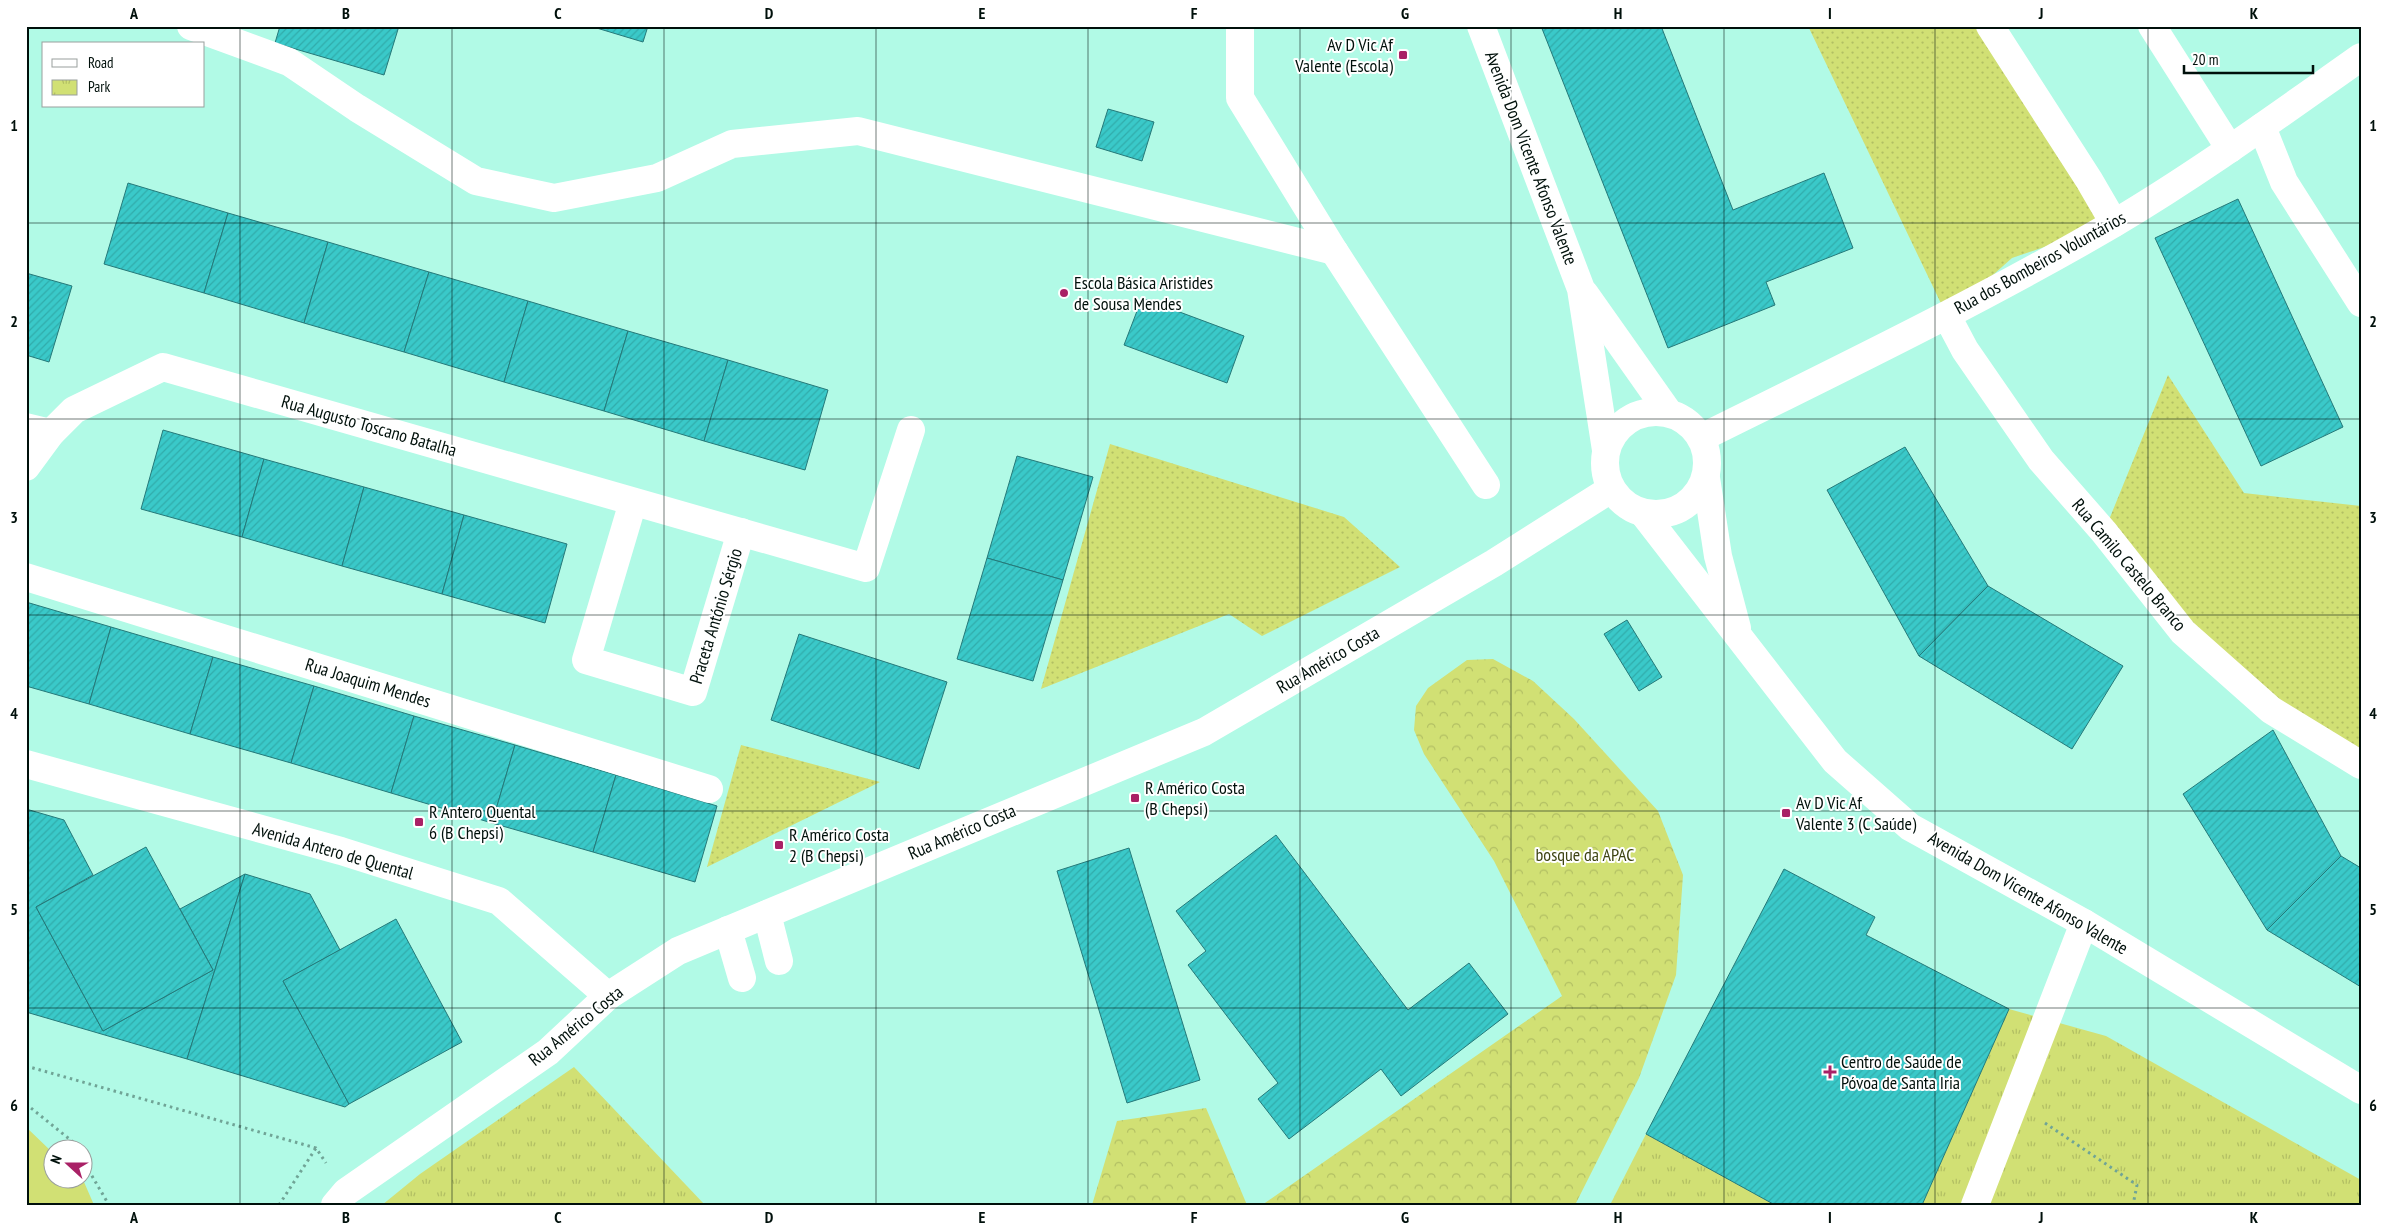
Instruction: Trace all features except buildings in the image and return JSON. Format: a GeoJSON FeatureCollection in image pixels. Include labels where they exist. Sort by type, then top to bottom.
{"type":"FeatureCollection","features":[{"type":"Feature","properties":{"kind":"street"},"geometry":{"type":"LineString","coordinates":[[191,26],[289,62],[357,108],[476,181],[554,198],[657,178],[732,144],[858,131],[1334,251]]}},
{"type":"Feature","properties":{"kind":"street"},"geometry":{"type":"LineString","coordinates":[[1240,26],[1240,98],[1334,251],[1486,485]]}},
{"type":"Feature","properties":{"kind":"street","name":"Avenida Dom Vicente Afonso Valente"},"geometry":{"type":"LineString","coordinates":[[1481,26],[1581,289],[1606,450]]}},
{"type":"Feature","properties":{"kind":"street"},"geometry":{"type":"LineString","coordinates":[[1990,26],[2089,180],[2114,223]]}},
{"type":"Feature","properties":{"kind":"street"},"geometry":{"type":"LineString","coordinates":[[2152,26],[2230,149]]}},
{"type":"Feature","properties":{"kind":"street","name":"Rua dos Bombeiros Voluntários"},"geometry":{"type":"LineString","coordinates":[[1701,438],[1947,316],[2114,223],[2230,149],[2361,57]]}},
{"type":"Feature","properties":{"kind":"street"},"geometry":{"type":"LineString","coordinates":[[2262,127],[2284,182],[2361,303]]}},
{"type":"Feature","properties":{"kind":"street","name":"Avenida Dom Vicente Afonso Valente"},"geometry":{"type":"LineString","coordinates":[[1581,289],[1669,413]]}},
{"type":"Feature","properties":{"kind":"street","name":"Rua Camilo Castelo Branco"},"geometry":{"type":"LineString","coordinates":[[1947,316],[1965,350],[2041,460],[2104,532],[2184,632],[2271,710],[2361,765]]}},
{"type":"Feature","properties":{"kind":"street","name":"Rua Augusto Toscano Batalha"},"geometry":{"type":"LineString","coordinates":[[26,467],[39,430],[74,410],[163,367],[866,568],[911,430]]}},
{"type":"Feature","properties":{"kind":"street"},"geometry":{"type":"LineString","coordinates":[[1653,411],[1669,413],[1693,426],[1701,438],[1707,458],[1706,478],[1699,493],[1674,512],[1658,515],[1642,513],[1630,508],[1611,489],[1604,463],[1606,450],[1613,435],[1624,423],[1637,415],[1653,411]]}},
{"type":"Feature","properties":{"kind":"street","name":"Avenida Dom Vicente Afonso Valente"},"geometry":{"type":"LineString","coordinates":[[1706,478],[1718,556],[1741,642]]}},
{"type":"Feature","properties":{"kind":"street","name":"Rua Américo Costa"},"geometry":{"type":"LineString","coordinates":[[340,1198],[548,1052],[608,996],[678,951],[1204,732],[1494,563],[1611,489]]}},
{"type":"Feature","properties":{"kind":"street","name":"Praceta António Sérgio"},"geometry":{"type":"LineString","coordinates":[[633,502],[586,660],[692,692],[741,532]]}},
{"type":"Feature","properties":{"kind":"street","name":"Avenida Dom Vicente Afonso Valente"},"geometry":{"type":"LineString","coordinates":[[1642,513],[1835,761],[1910,827],[2084,923],[2361,1090]]}},
{"type":"Feature","properties":{"kind":"street","name":"Rua Joaquim Mendes"},"geometry":{"type":"LineString","coordinates":[[26,577],[709,789]]}},
{"type":"Feature","properties":{"kind":"street","name":"Avenida Antero de Quental"},"geometry":{"type":"LineString","coordinates":[[26,764],[341,851],[499,900],[608,996]]}},
{"type":"Feature","properties":{"kind":"street"},"geometry":{"type":"LineString","coordinates":[[767,914],[779,961]]}},
{"type":"Feature","properties":{"kind":"street"},"geometry":{"type":"LineString","coordinates":[[1975,1205],[2084,923]]}},
{"type":"Feature","properties":{"kind":"street"},"geometry":{"type":"LineString","coordinates":[[728,930],[742,978]]}},
{"type":"Feature","properties":{"kind":"path"},"geometry":{"type":"LineString","coordinates":[[26,1066],[316,1148],[340,1198]]}},
{"type":"Feature","properties":{"kind":"path"},"geometry":{"type":"LineString","coordinates":[[2016,1103],[2137,1185],[2133,1205]]}},
{"type":"Feature","properties":{"kind":"path"},"geometry":{"type":"LineString","coordinates":[[26,1104],[68,1138]]}},
{"type":"Feature","properties":{"kind":"path"},"geometry":{"type":"LineString","coordinates":[[279,1205],[316,1148]]}},
{"type":"Feature","properties":{"kind":"path"},"geometry":{"type":"LineString","coordinates":[[92,1176],[109,1205]]}},
{"type":"Feature","properties":{"kind":"green space"},"geometry":{"type":"Polygon","coordinates":[[[1808,26],[1980,26],[2114,223],[2012,258],[1947,316],[1808,26]]]}},
{"type":"Feature","properties":{"kind":"green space"},"geometry":{"type":"Polygon","coordinates":[[[2168,375],[2244,493],[2361,506],[2361,765],[2271,710],[2104,532],[2168,375]]]}},
{"type":"Feature","properties":{"kind":"green space"},"geometry":{"type":"Polygon","coordinates":[[[1110,444],[1344,517],[1400,567],[1262,636],[1229,614],[1041,689],[1110,444]]]}},
{"type":"Feature","properties":{"kind":"green space","name":"bosque da APAC"},"geometry":{"type":"Polygon","coordinates":[[[1493,659],[1533,681],[1574,719],[1658,811],[1683,875],[1676,975],[1639,1078],[1575,1205],[1262,1205],[1562,996],[1494,861],[1424,754],[1414,730],[1416,706],[1428,688],[1467,660],[1493,659]]]}},
{"type":"Feature","properties":{"kind":"green space"},"geometry":{"type":"Polygon","coordinates":[[[741,745],[880,782],[707,867],[741,745]]]}},
{"type":"Feature","properties":{"kind":"green space"},"geometry":{"type":"Polygon","coordinates":[[[2009,1009],[2106,1036],[2361,1180],[2361,1205],[1922,1205],[2009,1009]]]}},
{"type":"Feature","properties":{"kind":"green space"},"geometry":{"type":"Polygon","coordinates":[[[574,1067],[705,1205],[382,1205],[420,1174],[574,1067]]]}},
{"type":"Feature","properties":{"kind":"green space"},"geometry":{"type":"Polygon","coordinates":[[[1206,1108],[1247,1205],[1092,1205],[1117,1121],[1206,1108]]]}},
{"type":"Feature","properties":{"kind":"green space"},"geometry":{"type":"Polygon","coordinates":[[[26,1127],[42,1142],[42,1188],[87,1188],[94,1205],[26,1205],[26,1127]]]}},
{"type":"Feature","properties":{"kind":"green space"},"geometry":{"type":"Polygon","coordinates":[[[1646,1134],[1775,1205],[1610,1205],[1646,1134]]]}},
{"type":"Feature","properties":{"kind":"place","name":"Av D Vic Af Valente (Escola)"},"geometry":{"type":"Point","coordinates":[1403,55]}},
{"type":"Feature","properties":{"kind":"place","name":"Escola Básica Aristides de Sousa Mendes"},"geometry":{"type":"Point","coordinates":[1064,293]}},
{"type":"Feature","properties":{"kind":"place","name":"R Américo Costa (B Chepsi)"},"geometry":{"type":"Point","coordinates":[1135,798]}},
{"type":"Feature","properties":{"kind":"place","name":"Av D Vic Af Valente 3 (C Saúde)"},"geometry":{"type":"Point","coordinates":[1786,813]}},
{"type":"Feature","properties":{"kind":"place","name":"R Antero Quental 6 (B Chepsi)"},"geometry":{"type":"Point","coordinates":[419,822]}},
{"type":"Feature","properties":{"kind":"place","name":"R Américo Costa 2 (B Chepsi)"},"geometry":{"type":"Point","coordinates":[779,845]}},
{"type":"Feature","properties":{"kind":"place","name":"Centro de Saúde de Póvoa de Santa Iria"},"geometry":{"type":"Point","coordinates":[1830,1072]}}]}
